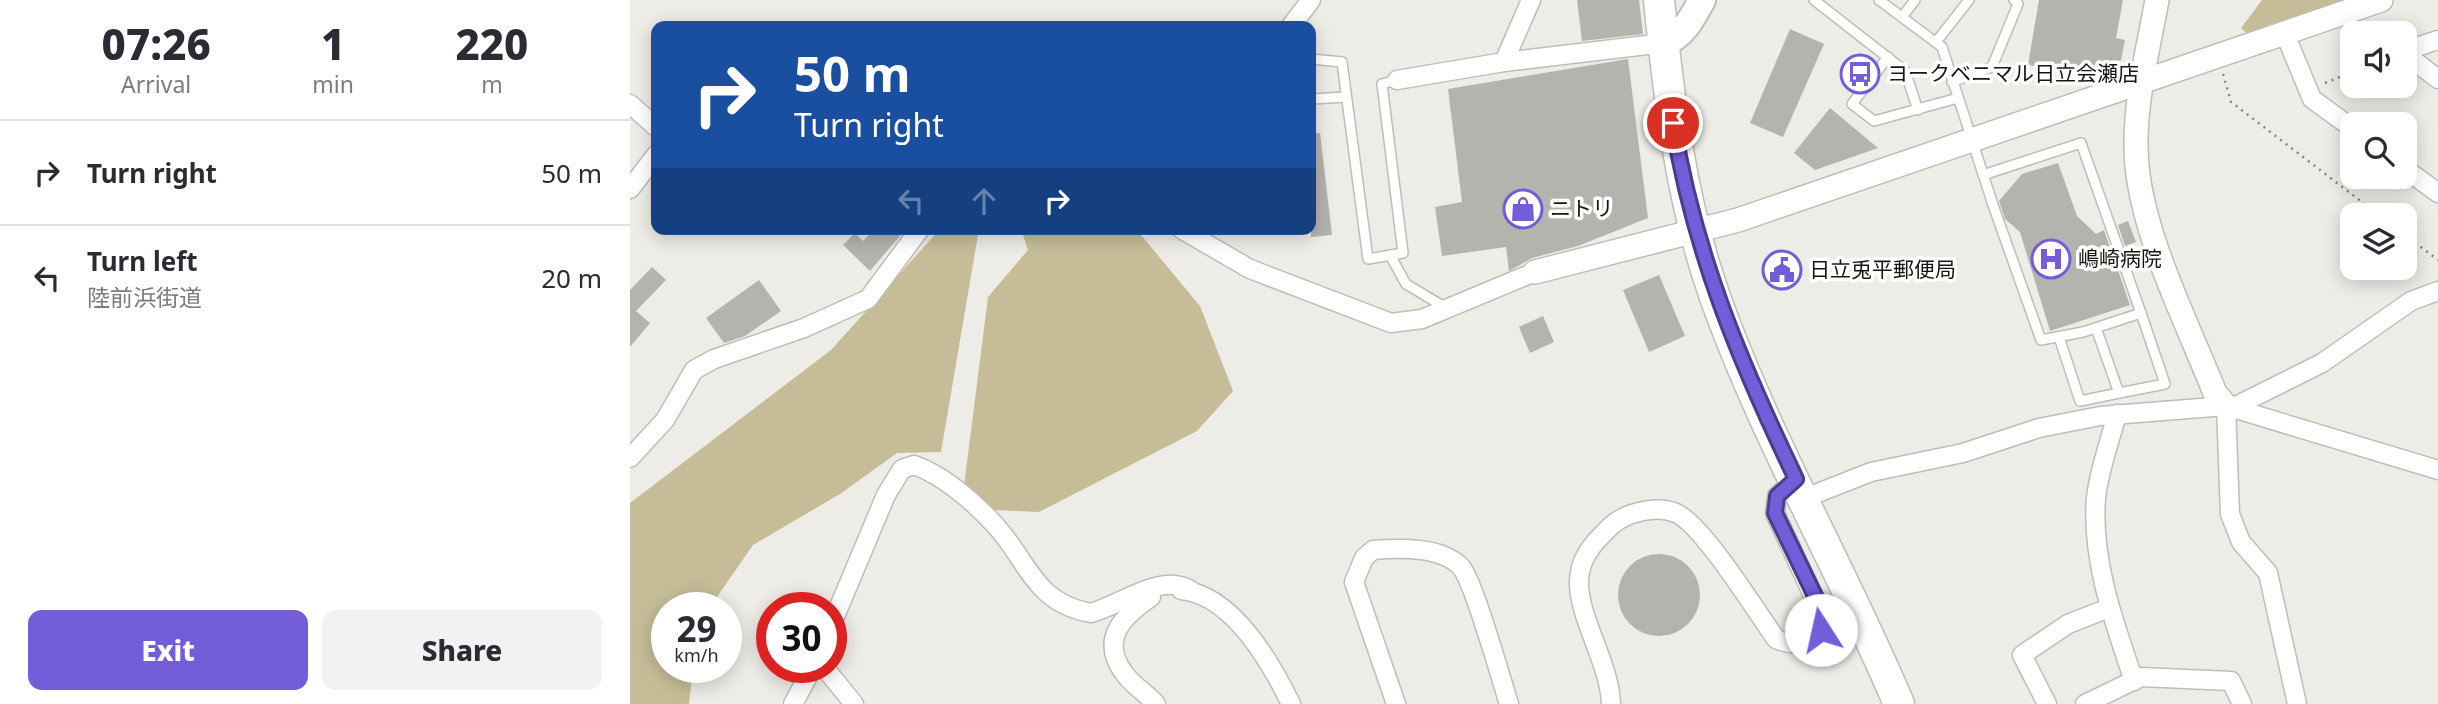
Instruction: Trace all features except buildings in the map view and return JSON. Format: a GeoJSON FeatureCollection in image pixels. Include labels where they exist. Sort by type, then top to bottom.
{"type":"FeatureCollection","features":[{"type":"Feature","properties":{"kind":"highway"},"geometry":{"type":"LineString","coordinates":[[1659,0],[1668,97],[1695,232],[1739,357],[1899,704]]}},
{"type":"Feature","properties":{"kind":"main road"},"geometry":{"type":"LineString","coordinates":[[1664,43],[1673,40],[1688,25],[1702,0]]}},
{"type":"Feature","properties":{"kind":"street"},"geometry":{"type":"LineString","coordinates":[[1295,21],[1311,0]]}},
{"type":"Feature","properties":{"kind":"street"},"geometry":{"type":"LineString","coordinates":[[1504,62],[1531,0]]}},
{"type":"Feature","properties":{"kind":"street"},"geometry":{"type":"LineString","coordinates":[[2157,0],[2142,83],[2137,144],[2143,200],[2215,393],[2229,407],[2230,514],[2241,542],[2268,573],[2297,704]]}},
{"type":"Feature","properties":{"kind":"street"},"geometry":{"type":"LineString","coordinates":[[1191,235],[1250,269],[1391,323],[1422,319],[1535,272],[1738,220],[2381,0]]}},
{"type":"Feature","properties":{"kind":"street"},"geometry":{"type":"LineString","coordinates":[[2285,34],[2312,99],[2340,119]]}},
{"type":"Feature","properties":{"kind":"street"},"geometry":{"type":"LineString","coordinates":[[2417,47],[2438,40]]}},
{"type":"Feature","properties":{"kind":"street"},"geometry":{"type":"LineString","coordinates":[[1397,80],[1504,62],[1664,43]]}},
{"type":"Feature","properties":{"kind":"street"},"geometry":{"type":"LineString","coordinates":[[2417,62],[2438,79]]}},
{"type":"Feature","properties":{"kind":"street"},"geometry":{"type":"LineString","coordinates":[[630,104],[651,123]]}},
{"type":"Feature","properties":{"kind":"street"},"geometry":{"type":"LineString","coordinates":[[630,189],[651,162]]}},
{"type":"Feature","properties":{"kind":"street"},"geometry":{"type":"LineString","coordinates":[[2417,177],[2438,192]]}},
{"type":"Feature","properties":{"kind":"street"},"geometry":{"type":"LineString","coordinates":[[630,458],[665,420],[694,370],[714,359],[804,328],[868,299],[916,235]]}},
{"type":"Feature","properties":{"kind":"street"},"geometry":{"type":"LineString","coordinates":[[2229,407],[2322,363],[2411,301],[2438,291]]}},
{"type":"Feature","properties":{"kind":"street"},"geometry":{"type":"LineString","coordinates":[[1611,704],[1606,674],[1578,588],[1580,566],[1589,548],[1615,522],[1638,513],[1657,509],[1677,513],[1695,528],[1776,639],[1790,645],[1803,643],[1821,630],[1822,615],[1775,513],[1777,496],[1801,489],[1963,453],[2039,428],[2117,414],[2229,407],[2438,470]]}},
{"type":"Feature","properties":{"kind":"street"},"geometry":{"type":"LineString","coordinates":[[2117,414],[2096,495],[2095,531],[2109,608],[2134,681]]}},
{"type":"Feature","properties":{"kind":"street"},"geometry":{"type":"LineString","coordinates":[[845,592],[886,495],[902,469],[914,465],[931,471],[996,526],[1023,568],[1055,601],[1091,613],[1164,584],[1183,585],[1215,603],[1253,639],[1277,675],[1291,704]]}},
{"type":"Feature","properties":{"kind":"street"},"geometry":{"type":"LineString","coordinates":[[1396,704],[1354,582],[1364,558],[1373,550],[1417,550],[1441,555],[1461,568],[1473,593],[1509,704]]}},
{"type":"Feature","properties":{"kind":"street"},"geometry":{"type":"LineString","coordinates":[[1156,704],[1124,674],[1113,643],[1118,625],[1134,608],[1154,595],[1177,590],[1192,591]]}},
{"type":"Feature","properties":{"kind":"street"},"geometry":{"type":"LineString","coordinates":[[2048,704],[2022,655],[2067,624],[2109,608]]}},
{"type":"Feature","properties":{"kind":"street"},"geometry":{"type":"LineString","coordinates":[[2085,704],[2112,698],[2141,677],[2231,681],[2242,704]]}},
{"type":"Feature","properties":{"kind":"street"},"geometry":{"type":"LineString","coordinates":[[793,704],[804,683]]}},
{"type":"Feature","properties":{"kind":"street"},"geometry":{"type":"LineString","coordinates":[[837,683],[854,704]]}},
{"type":"Feature","properties":{"kind":"lane"},"geometry":{"type":"LineString","coordinates":[[1814,0],[1905,71],[1918,110]]}},
{"type":"Feature","properties":{"kind":"lane"},"geometry":{"type":"LineString","coordinates":[[1879,0],[1942,47],[1983,175],[2041,340],[2096,328],[2141,313]]}},
{"type":"Feature","properties":{"kind":"lane"},"geometry":{"type":"LineString","coordinates":[[1902,17],[1915,0]]}},
{"type":"Feature","properties":{"kind":"lane"},"geometry":{"type":"LineString","coordinates":[[1936,42],[1969,0]]}},
{"type":"Feature","properties":{"kind":"lane"},"geometry":{"type":"LineString","coordinates":[[1952,82],[1992,67],[2018,4],[2014,0]]}},
{"type":"Feature","properties":{"kind":"lane"},"geometry":{"type":"LineString","coordinates":[[1888,57],[1852,104],[1874,121],[1958,98]]}},
{"type":"Feature","properties":{"kind":"lane"},"geometry":{"type":"LineString","coordinates":[[1316,59],[1342,62],[1368,259],[1403,253],[1382,84],[1397,80]]}},
{"type":"Feature","properties":{"kind":"lane"},"geometry":{"type":"LineString","coordinates":[[1316,99],[1346,97]]}},
{"type":"Feature","properties":{"kind":"lane"},"geometry":{"type":"LineString","coordinates":[[1983,175],[2081,143],[2165,384],[2080,401],[2059,337]]}},
{"type":"Feature","properties":{"kind":"lane"},"geometry":{"type":"LineString","coordinates":[[1390,255],[1406,284],[1446,307]]}},
{"type":"Feature","properties":{"kind":"lane"},"geometry":{"type":"LineString","coordinates":[[2096,328],[2119,393]]}},
{"type":"Feature","properties":{"kind":"path"},"geometry":{"type":"LineString","coordinates":[[2218,57],[2231,102],[2363,203]]}},
{"type":"Feature","properties":{"kind":"path"},"geometry":{"type":"LineString","coordinates":[[2308,89],[2340,77]]}},
{"type":"Feature","properties":{"kind":"path"},"geometry":{"type":"LineString","coordinates":[[2417,244],[2438,260]]}},
{"type":"Feature","properties":{"kind":"shaded area"},"geometry":{"type":"Polygon","coordinates":[[[2262,0],[2353,0],[2250,36],[2241,28],[2262,0]]]}},
{"type":"Feature","properties":{"kind":"shaded area"},"geometry":{"type":"Polygon","coordinates":[[[935,235],[978,235],[941,452],[897,453],[840,494],[753,545],[720,592],[651,592],[651,683],[691,683],[689,704],[630,704],[630,503],[831,350],[935,235]]]}},
{"type":"Feature","properties":{"kind":"shaded area"},"geometry":{"type":"Polygon","coordinates":[[[1023,235],[1141,235],[1200,306],[1233,391],[1197,431],[1039,512],[992,510],[964,486],[988,297],[1028,250],[1023,235]]]}},
{"type":"Feature","properties":{"kind":"place","name":"ヨークベニマル日立会瀬店"},"geometry":{"type":"Point","coordinates":[1860,74]}},
{"type":"Feature","properties":{"kind":"place","name":"ニトリ"},"geometry":{"type":"Point","coordinates":[1523,209]}},
{"type":"Feature","properties":{"kind":"place","name":"嶋崎病院"},"geometry":{"type":"Point","coordinates":[2051,259]}},
{"type":"Feature","properties":{"kind":"place","name":"日立兎平郵便局"},"geometry":{"type":"Point","coordinates":[1782,270]}},
{"type":"Feature","properties":{"kind":"route"},"geometry":{"type":"LineString","coordinates":[[1673,123],[1695,232],[1715,296],[1739,357],[1796,479],[1777,496],[1775,513],[1817,600],[1822,615],[1821,630]]}}]}
